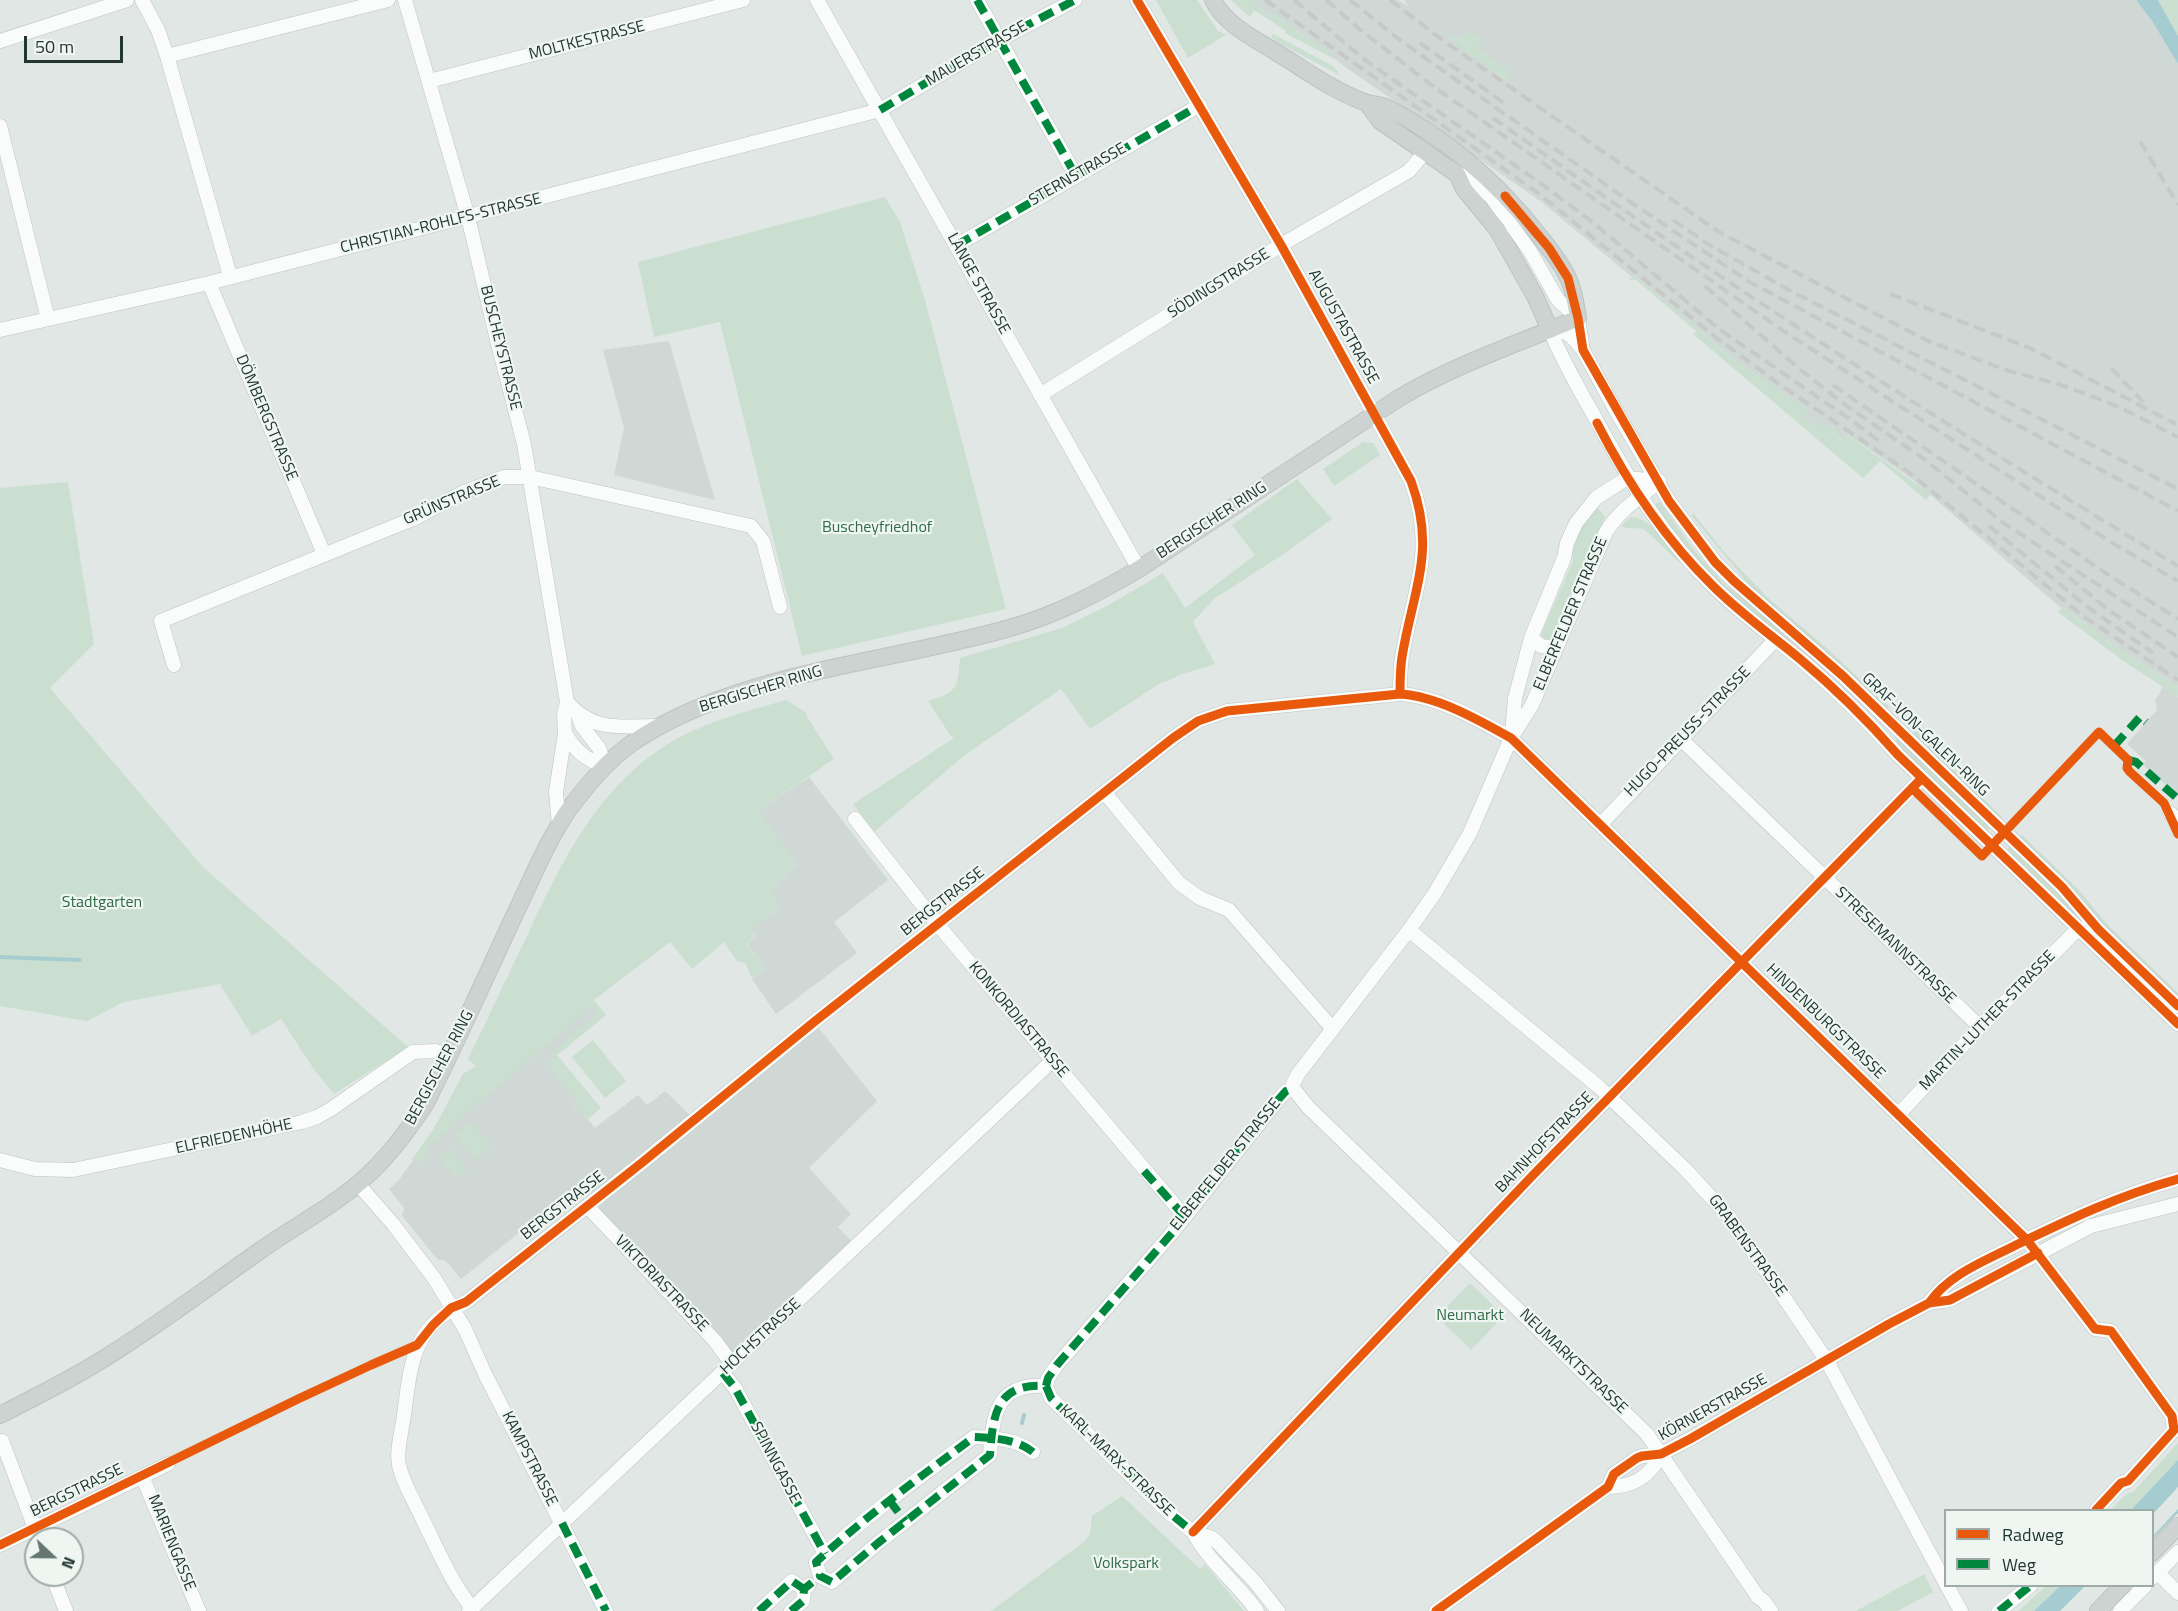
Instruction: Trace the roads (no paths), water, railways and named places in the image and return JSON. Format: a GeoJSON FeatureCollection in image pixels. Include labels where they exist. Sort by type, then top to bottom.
{"type":"FeatureCollection","features":[{"type":"Feature","properties":{"kind":"main road"},"geometry":{"type":"LineString","coordinates":[[1213,0],[1225,16],[1251,36],[1308,73],[1367,103],[1386,107],[1430,134],[1470,163],[1505,196],[1549,248],[1568,278],[1578,318]]}},
{"type":"Feature","properties":{"kind":"main road"},"geometry":{"type":"LineString","coordinates":[[1367,103],[1380,121],[1457,174],[1464,189],[1497,229],[1535,296],[1550,330]]}},
{"type":"Feature","properties":{"kind":"main road","name":"BERGISCHER RING"},"geometry":{"type":"LineString","coordinates":[[0,1415],[99,1362],[157,1324],[264,1247],[358,1184],[387,1157],[426,1103],[559,826],[570,808],[605,766],[631,744],[659,726],[705,704],[747,691],[819,672],[945,645],[1014,627],[1064,610],[1096,594],[1138,568],[1434,377],[1578,318]]}},
{"type":"Feature","properties":{"kind":"main road"},"geometry":{"type":"LineString","coordinates":[[2154,1551],[2178,1526]]}},
{"type":"Feature","properties":{"kind":"main road"},"geometry":{"type":"LineString","coordinates":[[2098,1611],[2121,1587]]}},
{"type":"Feature","properties":{"kind":"street"},"geometry":{"type":"LineString","coordinates":[[0,41],[127,0]]}},
{"type":"Feature","properties":{"kind":"street"},"geometry":{"type":"LineString","coordinates":[[142,0],[167,56],[230,276]]}},
{"type":"Feature","properties":{"kind":"street"},"geometry":{"type":"LineString","coordinates":[[167,56],[388,0]]}},
{"type":"Feature","properties":{"kind":"street","name":"BUSCHEYSTRASSE"},"geometry":{"type":"LineString","coordinates":[[405,0],[468,217],[524,444],[567,702],[564,714],[566,733],[556,792],[559,826]]}},
{"type":"Feature","properties":{"kind":"street","name":"MOLTKESTRASSE"},"geometry":{"type":"LineString","coordinates":[[429,81],[743,0]]}},
{"type":"Feature","properties":{"kind":"street","name":"LANGE STRASSE"},"geometry":{"type":"LineString","coordinates":[[817,0],[1138,568]]}},
{"type":"Feature","properties":{"kind":"street"},"geometry":{"type":"LineString","coordinates":[[977,0],[1076,176]]}},
{"type":"Feature","properties":{"kind":"street","name":"MAUERSTRASSE"},"geometry":{"type":"LineString","coordinates":[[880,111],[999,40],[1075,0]]}},
{"type":"Feature","properties":{"kind":"street","name":"AUGUSTASTRASSE"},"geometry":{"type":"LineString","coordinates":[[1137,0],[1281,245],[1411,481],[1419,505],[1423,555],[1415,603],[1401,659],[1400,694]]}},
{"type":"Feature","properties":{"kind":"street","name":"STERNSTRASSE"},"geometry":{"type":"LineString","coordinates":[[957,245],[1200,105]]}},
{"type":"Feature","properties":{"kind":"street","name":"CHRISTIAN-ROHLFS-STRASSE"},"geometry":{"type":"LineString","coordinates":[[0,330],[209,283],[880,111]]}},
{"type":"Feature","properties":{"kind":"street"},"geometry":{"type":"LineString","coordinates":[[0,126],[48,319]]}},
{"type":"Feature","properties":{"kind":"street","name":"SÖDINGSTRASSE"},"geometry":{"type":"LineString","coordinates":[[1040,395],[1281,245],[1409,171],[1425,152]]}},
{"type":"Feature","properties":{"kind":"street"},"geometry":{"type":"LineString","coordinates":[[1457,174],[1471,178],[1492,198],[1530,251],[1558,300],[1578,318],[1583,350]]}},
{"type":"Feature","properties":{"kind":"street","name":"DÖMBERGSTRASSE"},"geometry":{"type":"LineString","coordinates":[[209,283],[324,554]]}},
{"type":"Feature","properties":{"kind":"street"},"geometry":{"type":"LineString","coordinates":[[1640,498],[1562,361],[1550,330],[1563,330],[1583,350],[1616,411],[1659,481]]}},
{"type":"Feature","properties":{"kind":"street","name":"GRÜNSTRASSE"},"geometry":{"type":"LineString","coordinates":[[174,664],[161,621],[415,518],[464,492],[504,477],[530,477],[751,526],[764,541],[780,607]]}},
{"type":"Feature","properties":{"kind":"street"},"geometry":{"type":"LineString","coordinates":[[1627,477],[1659,481]]}},
{"type":"Feature","properties":{"kind":"street","name":"ELBERFELDER STRASSE"},"geometry":{"type":"LineString","coordinates":[[1511,738],[1515,698],[1531,638],[1576,523],[1596,498],[1627,477]]}},
{"type":"Feature","properties":{"kind":"street","name":"ELBERFELDER STRASSE"},"geometry":{"type":"LineString","coordinates":[[1046,1386],[1048,1378],[1057,1365],[1185,1217],[1276,1101],[1287,1091],[1293,1089],[1294,1080],[1435,893],[1470,833],[1511,738],[1532,705],[1606,532],[1619,513],[1659,481]]}},
{"type":"Feature","properties":{"kind":"street","name":"GRAF-VON-GALEN-RING"},"geometry":{"type":"LineString","coordinates":[[1659,481],[1669,501],[1687,527],[1734,581],[1843,676],[2062,887],[2098,929],[2178,1006]]}},
{"type":"Feature","properties":{"kind":"street","name":"GRAF-VON-GALEN-RING"},"geometry":{"type":"LineString","coordinates":[[1640,498],[1670,539],[1713,587],[1818,675],[2178,1024]]}},
{"type":"Feature","properties":{"kind":"street"},"geometry":{"type":"LineString","coordinates":[[1531,638],[1542,646],[1556,648]]}},
{"type":"Feature","properties":{"kind":"street","name":"HUGO-PREUSS-STRASSE"},"geometry":{"type":"LineString","coordinates":[[1601,824],[1775,640]]}},
{"type":"Feature","properties":{"kind":"street","name":"BERGSTRASSE"},"geometry":{"type":"LineString","coordinates":[[470,1610],[452,1579],[400,1468],[398,1459],[411,1363],[417,1345],[451,1308],[466,1302],[806,1029],[1173,738],[1198,721],[1227,711],[1400,694],[1432,700],[1485,723],[1511,738]]}},
{"type":"Feature","properties":{"kind":"street"},"geometry":{"type":"LineString","coordinates":[[567,702],[578,715],[582,726],[600,748],[605,766]]}},
{"type":"Feature","properties":{"kind":"street"},"geometry":{"type":"LineString","coordinates":[[578,715],[595,723],[609,726],[659,726]]}},
{"type":"Feature","properties":{"kind":"street"},"geometry":{"type":"LineString","coordinates":[[566,733],[571,744],[589,761],[605,766]]}},
{"type":"Feature","properties":{"kind":"street","name":"HINDENBURGSTRASSE"},"geometry":{"type":"LineString","coordinates":[[1511,738],[2027,1240],[2095,1329],[2110,1331],[2172,1416],[2174,1430],[2128,1481],[2121,1482],[2097,1509]]}},
{"type":"Feature","properties":{"kind":"street","name":"STRESEMANNSTRASSE"},"geometry":{"type":"LineString","coordinates":[[1681,739],[1980,1027]]}},
{"type":"Feature","properties":{"kind":"street","name":"BAHNHOFSTRASSE"},"geometry":{"type":"LineString","coordinates":[[1193,1532],[1535,1173],[1922,778]]}},
{"type":"Feature","properties":{"kind":"street"},"geometry":{"type":"LineString","coordinates":[[1105,793],[1179,883],[1200,898],[1229,910],[1333,1029]]}},
{"type":"Feature","properties":{"kind":"street","name":"KONKORDIASTRASSE"},"geometry":{"type":"LineString","coordinates":[[855,819],[938,925],[1185,1217]]}},
{"type":"Feature","properties":{"kind":"street","name":"MARTIN-LUTHER-STRASSE"},"geometry":{"type":"LineString","coordinates":[[1898,1115],[1980,1027],[2079,928]]}},
{"type":"Feature","properties":{"kind":"street","name":"GRABENSTRASSE"},"geometry":{"type":"LineString","coordinates":[[1409,930],[1610,1097],[1691,1175],[1730,1218],[1827,1361],[1944,1581]]}},
{"type":"Feature","properties":{"kind":"street","name":"ELFRIEDENHÖHE"},"geometry":{"type":"LineString","coordinates":[[0,1160],[35,1169],[73,1170],[302,1122],[317,1118],[413,1053],[436,1051],[449,1057]]}},
{"type":"Feature","properties":{"kind":"street","name":"HOCHSTRASSE"},"geometry":{"type":"LineString","coordinates":[[470,1610],[1052,1061]]}},
{"type":"Feature","properties":{"kind":"street","name":"NEUMARKTSTRASSE"},"geometry":{"type":"LineString","coordinates":[[1293,1089],[1308,1107],[1642,1430],[1661,1454],[1758,1597],[1771,1611]]}},
{"type":"Feature","properties":{"kind":"street","name":"KÖRNERSTRASSE"},"geometry":{"type":"LineString","coordinates":[[1929,1303],[1939,1289],[1968,1270],[2027,1240],[2103,1204],[2178,1179]]}},
{"type":"Feature","properties":{"kind":"street","name":"KAMPSTRASSE"},"geometry":{"type":"LineString","coordinates":[[358,1184],[393,1224],[434,1278],[465,1329],[485,1374],[606,1611]]}},
{"type":"Feature","properties":{"kind":"street","name":"KÖRNERSTRASSE"},"geometry":{"type":"LineString","coordinates":[[1436,1611],[1608,1488],[1625,1487],[1653,1470],[1661,1454],[1697,1436],[1889,1324],[1929,1303],[1950,1300],[2091,1226],[2178,1204]]}},
{"type":"Feature","properties":{"kind":"street","name":"VIKTORIASTRASSE"},"geometry":{"type":"LineString","coordinates":[[587,1206],[715,1341],[727,1368]]}},
{"type":"Feature","properties":{"kind":"street","name":"SPINNGASSE"},"geometry":{"type":"LineString","coordinates":[[727,1368],[735,1388],[825,1554]]}},
{"type":"Feature","properties":{"kind":"street"},"geometry":{"type":"LineString","coordinates":[[1033,1452],[1027,1447],[1004,1439],[991,1438],[974,1437],[889,1500],[816,1562],[820,1576],[832,1582],[905,1521],[990,1455],[991,1438],[994,1416],[1005,1398],[1020,1388],[1030,1385],[1046,1386]]}},
{"type":"Feature","properties":{"kind":"street","name":"KARL-MARX-STRASSE"},"geometry":{"type":"LineString","coordinates":[[1046,1386],[1051,1398],[1058,1405],[1157,1501],[1193,1532],[1203,1550],[1257,1611]]}},
{"type":"Feature","properties":{"kind":"street"},"geometry":{"type":"LineString","coordinates":[[2,1442],[34,1527]]}},
{"type":"Feature","properties":{"kind":"street","name":"BERGSTRASSE"},"geometry":{"type":"LineString","coordinates":[[50,1527],[168,1464]]}},
{"type":"Feature","properties":{"kind":"street","name":"MARIENGASSE"},"geometry":{"type":"LineString","coordinates":[[142,1476],[199,1611]]}},
{"type":"Feature","properties":{"kind":"street"},"geometry":{"type":"LineString","coordinates":[[889,1500],[905,1521]]}},
{"type":"Feature","properties":{"kind":"street","name":"KARL-MARX-STRASSE"},"geometry":{"type":"LineString","coordinates":[[1193,1532],[1212,1538],[1218,1543],[1256,1583],[1278,1611]]}},
{"type":"Feature","properties":{"kind":"street","name":"BERGSTRASSE"},"geometry":{"type":"LineString","coordinates":[[0,1545],[24,1538]]}},
{"type":"Feature","properties":{"kind":"street"},"geometry":{"type":"LineString","coordinates":[[2178,1552],[2155,1575],[2178,1593]]}},
{"type":"Feature","properties":{"kind":"street"},"geometry":{"type":"LineString","coordinates":[[791,1611],[802,1601],[804,1589],[820,1576]]}},
{"type":"Feature","properties":{"kind":"street"},"geometry":{"type":"LineString","coordinates":[[759,1611],[792,1581],[804,1589]]}},
{"type":"Feature","properties":{"kind":"street"},"geometry":{"type":"LineString","coordinates":[[57,1587],[66,1611]]}},
{"type":"Feature","properties":{"kind":"street","name":"GRABENSTRASSE"},"geometry":{"type":"LineString","coordinates":[[1947,1587],[1961,1611]]}},
{"type":"Feature","properties":{"kind":"street"},"geometry":{"type":"LineString","coordinates":[[2000,1611],[2029,1587]]}},
{"type":"Feature","properties":{"kind":"street"},"geometry":{"type":"LineString","coordinates":[[2120,1611],[2144,1587]]}},
{"type":"Feature","properties":{"kind":"water"},"geometry":{"type":"Polygon","coordinates":[[[2136,0],[2158,0],[2178,36],[2178,64],[2152,21],[2136,0]]]}},
{"type":"Feature","properties":{"kind":"water"},"geometry":{"type":"Polygon","coordinates":[[[2178,1460],[2178,1513],[2154,1537],[2154,1509],[2132,1509],[2178,1460]]]}},
{"type":"Feature","properties":{"kind":"water"},"geometry":{"type":"Polygon","coordinates":[[[2059,1587],[2104,1587],[2079,1611],[2034,1611],[2059,1587]]]}},
{"type":"Feature","properties":{"kind":"waterway"},"geometry":{"type":"LineString","coordinates":[[0,957],[80,960]]}},
{"type":"Feature","properties":{"kind":"waterway"},"geometry":{"type":"LineString","coordinates":[[1022,1423],[1024,1415]]}},
{"type":"Feature","properties":{"kind":"railway"},"geometry":{"type":"LineString","coordinates":[[1265,0],[1538,193],[1714,336],[1779,384],[1906,470],[2083,616],[2178,680]]}},
{"type":"Feature","properties":{"kind":"railway"},"geometry":{"type":"LineString","coordinates":[[1294,0],[1365,60],[1591,221],[1719,329],[1883,444]]}},
{"type":"Feature","properties":{"kind":"railway"},"geometry":{"type":"LineString","coordinates":[[1326,0],[1434,87],[1782,330],[2114,544],[2178,581]]}},
{"type":"Feature","properties":{"kind":"railway"},"geometry":{"type":"LineString","coordinates":[[1350,0],[1435,65],[1748,281],[2178,511]]}},
{"type":"Feature","properties":{"kind":"railway"},"geometry":{"type":"LineString","coordinates":[[1390,0],[1448,44],[1719,232],[1928,341],[2009,371],[2089,395],[2119,407],[2178,437]]}},
{"type":"Feature","properties":{"kind":"railway"},"geometry":{"type":"LineString","coordinates":[[1420,43],[1508,106]]}},
{"type":"Feature","properties":{"kind":"railway"},"geometry":{"type":"LineString","coordinates":[[1493,118],[1816,340],[2178,566]]}},
{"type":"Feature","properties":{"kind":"railway"},"geometry":{"type":"LineString","coordinates":[[2140,141],[2178,205]]}},
{"type":"Feature","properties":{"kind":"railway"},"geometry":{"type":"LineString","coordinates":[[1673,220],[1708,244],[1787,289],[2178,489]]}},
{"type":"Feature","properties":{"kind":"railway"},"geometry":{"type":"LineString","coordinates":[[1705,286],[1797,367],[1844,404],[1924,459],[2005,524],[2178,637]]}},
{"type":"Feature","properties":{"kind":"railway"},"geometry":{"type":"LineString","coordinates":[[1890,294],[2030,348],[2176,424]]}},
{"type":"Feature","properties":{"kind":"railway"},"geometry":{"type":"LineString","coordinates":[[2111,368],[2143,402]]}},
{"type":"Feature","properties":{"kind":"railway"},"geometry":{"type":"LineString","coordinates":[[1833,385],[2107,574],[2178,619]]}},
{"type":"Feature","properties":{"kind":"railway"},"geometry":{"type":"LineString","coordinates":[[1989,526],[2089,608],[2153,653]]}},
{"type":"Feature","properties":{"kind":"railway"},"geometry":{"type":"LineString","coordinates":[[2055,566],[2110,611],[2178,657]]}},
{"type":"Feature","properties":{"kind":"park label","name":"Buscheyfriedhof"},"geometry":{"type":"Point","coordinates":[877,528]}},
{"type":"Feature","properties":{"kind":"park label","name":"Stadtgarten"},"geometry":{"type":"Point","coordinates":[102,903]}},
{"type":"Feature","properties":{"kind":"park label","name":"Neumarkt"},"geometry":{"type":"Point","coordinates":[1470,1316]}},
{"type":"Feature","properties":{"kind":"park label","name":"Volkspark"},"geometry":{"type":"Point","coordinates":[1126,1564]}}]}
